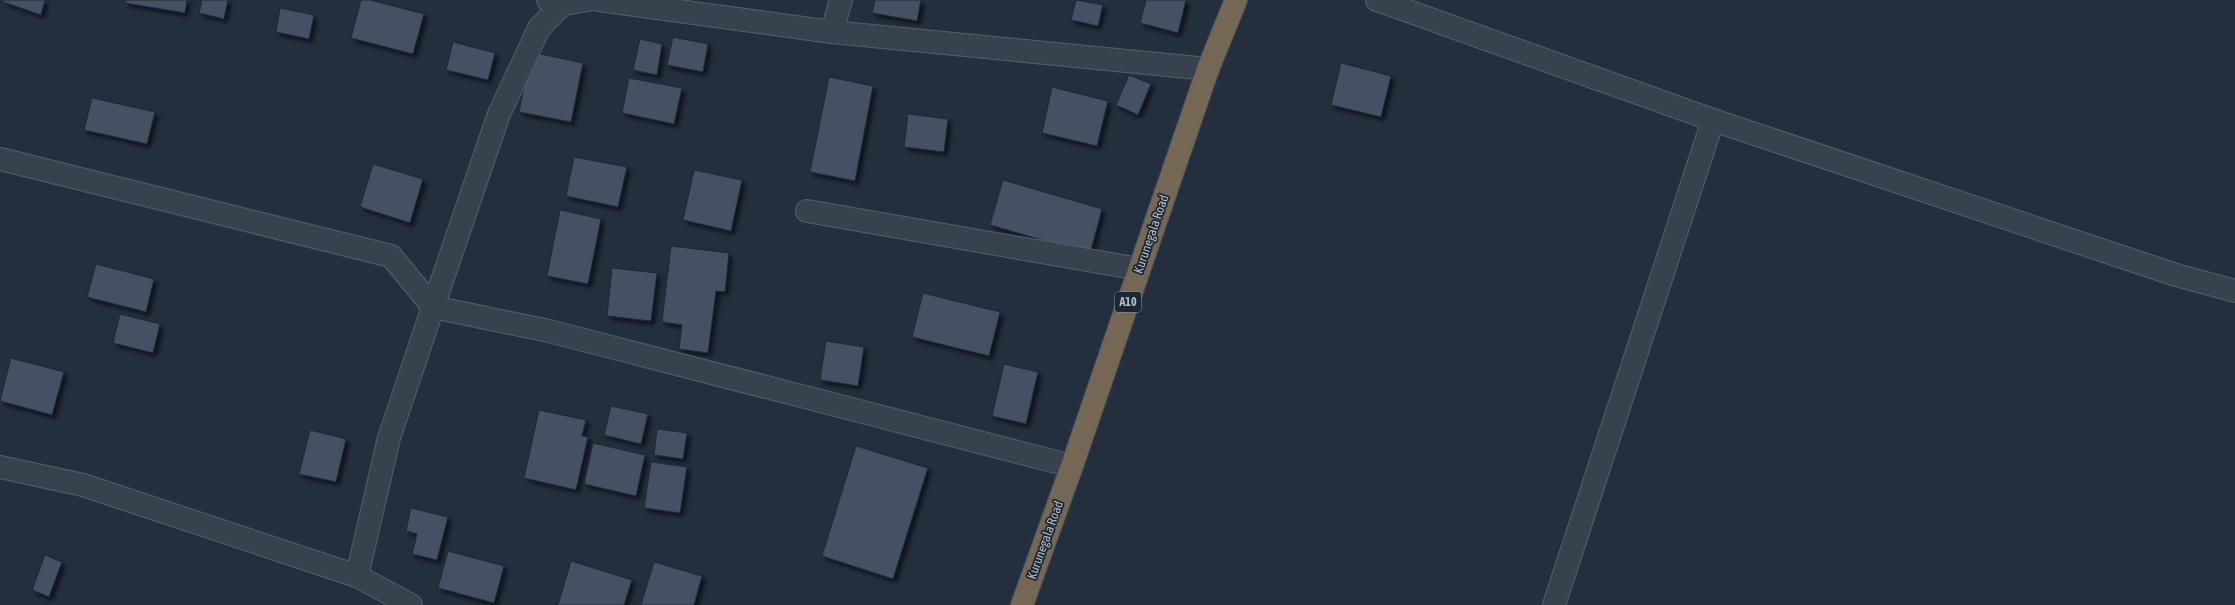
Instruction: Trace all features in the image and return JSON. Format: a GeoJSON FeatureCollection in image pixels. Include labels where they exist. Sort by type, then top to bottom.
{"type":"FeatureCollection","features":[{"type":"Feature","properties":{"kind":"highway","name":"Kurunegala Road"},"geometry":{"type":"LineString","coordinates":[[1022,605],[1072,466],[1208,69],[1236,0]]}},
{"type":"Feature","properties":{"kind":"street"},"geometry":{"type":"LineString","coordinates":[[357,576],[390,438],[499,114],[539,28],[555,2],[588,0]]}},
{"type":"Feature","properties":{"kind":"street"},"geometry":{"type":"LineString","coordinates":[[599,0],[832,32],[1208,69]]}},
{"type":"Feature","properties":{"kind":"street"},"geometry":{"type":"LineString","coordinates":[[832,32],[841,0]]}},
{"type":"Feature","properties":{"kind":"street"},"geometry":{"type":"LineString","coordinates":[[1377,0],[1713,120],[2176,275],[2235,291]]}},
{"type":"Feature","properties":{"kind":"street"},"geometry":{"type":"LineString","coordinates":[[1554,605],[1713,120]]}},
{"type":"Feature","properties":{"kind":"street"},"geometry":{"type":"LineString","coordinates":[[0,159],[391,256],[433,307],[549,331],[1072,466]]}},
{"type":"Feature","properties":{"kind":"street"},"geometry":{"type":"LineString","coordinates":[[808,210],[1139,269]]}},
{"type":"Feature","properties":{"kind":"street"},"geometry":{"type":"LineString","coordinates":[[0,467],[83,485],[357,576],[411,605]]}},
{"type":"Feature","properties":{"kind":"building"},"geometry":{"type":"Polygon","coordinates":[[[3,0],[45,0],[41,15],[3,2],[3,0]]]}},
{"type":"Feature","properties":{"kind":"building"},"geometry":{"type":"Polygon","coordinates":[[[126,0],[187,0],[185,13],[125,3],[126,0]]]}},
{"type":"Feature","properties":{"kind":"building"},"geometry":{"type":"Polygon","coordinates":[[[202,0],[228,0],[224,19],[199,13],[202,0]]]}},
{"type":"Feature","properties":{"kind":"building"},"geometry":{"type":"Polygon","coordinates":[[[361,0],[370,0],[424,14],[413,54],[351,38],[361,0]]]}},
{"type":"Feature","properties":{"kind":"building"},"geometry":{"type":"Polygon","coordinates":[[[875,0],[921,0],[917,21],[872,13],[875,0]]]}},
{"type":"Feature","properties":{"kind":"building"},"geometry":{"type":"Polygon","coordinates":[[[1076,0],[1103,5],[1098,26],[1071,20],[1076,0]]]}},
{"type":"Feature","properties":{"kind":"building"},"geometry":{"type":"Polygon","coordinates":[[[1146,0],[1186,0],[1178,33],[1140,23],[1146,0]]]}},
{"type":"Feature","properties":{"kind":"building"},"geometry":{"type":"Polygon","coordinates":[[[280,8],[314,15],[309,39],[276,32],[280,8]]]}},
{"type":"Feature","properties":{"kind":"building"},"geometry":{"type":"Polygon","coordinates":[[[673,37],[708,44],[703,72],[667,65],[673,37]]]}},
{"type":"Feature","properties":{"kind":"building"},"geometry":{"type":"Polygon","coordinates":[[[640,39],[662,44],[657,75],[633,70],[640,39]]]}},
{"type":"Feature","properties":{"kind":"building"},"geometry":{"type":"Polygon","coordinates":[[[453,42],[495,53],[488,80],[446,70],[453,42]]]}},
{"type":"Feature","properties":{"kind":"building"},"geometry":{"type":"Polygon","coordinates":[[[531,52],[583,63],[571,122],[519,112],[531,52]]]}},
{"type":"Feature","properties":{"kind":"building"},"geometry":{"type":"Polygon","coordinates":[[[1341,63],[1391,76],[1381,117],[1331,105],[1341,63]]]}},
{"type":"Feature","properties":{"kind":"building"},"geometry":{"type":"Polygon","coordinates":[[[1129,75],[1151,84],[1138,115],[1116,105],[1129,75]]]}},
{"type":"Feature","properties":{"kind":"building"},"geometry":{"type":"Polygon","coordinates":[[[829,77],[873,86],[855,181],[810,172],[829,77]]]}},
{"type":"Feature","properties":{"kind":"building"},"geometry":{"type":"Polygon","coordinates":[[[629,78],[682,88],[674,124],[622,113],[629,78]]]}},
{"type":"Feature","properties":{"kind":"building"},"geometry":{"type":"Polygon","coordinates":[[[1052,87],[1108,101],[1097,146],[1042,133],[1052,87]]]}},
{"type":"Feature","properties":{"kind":"building"},"geometry":{"type":"Polygon","coordinates":[[[92,98],[155,112],[147,144],[84,130],[92,98]]]}},
{"type":"Feature","properties":{"kind":"building"},"geometry":{"type":"Polygon","coordinates":[[[908,114],[948,119],[944,152],[904,147],[908,114]]]}},
{"type":"Feature","properties":{"kind":"building"},"geometry":{"type":"Polygon","coordinates":[[[574,157],[627,167],[618,207],[566,196],[574,157]]]}},
{"type":"Feature","properties":{"kind":"building"},"geometry":{"type":"Polygon","coordinates":[[[373,164],[423,179],[410,223],[360,207],[373,164]]]}},
{"type":"Feature","properties":{"kind":"building"},"geometry":{"type":"Polygon","coordinates":[[[694,170],[742,180],[731,231],[683,220],[694,170]]]}},
{"type":"Feature","properties":{"kind":"building"},"geometry":{"type":"Polygon","coordinates":[[[1003,180],[1102,209],[1090,254],[990,225],[1003,180]]]}},
{"type":"Feature","properties":{"kind":"building"},"geometry":{"type":"Polygon","coordinates":[[[560,210],[601,219],[588,284],[547,276],[560,210]]]}},
{"type":"Feature","properties":{"kind":"building"},"geometry":{"type":"Polygon","coordinates":[[[671,246],[729,253],[725,292],[716,291],[708,353],[679,349],[682,325],[662,322],[671,246]]]}},
{"type":"Feature","properties":{"kind":"building"},"geometry":{"type":"Polygon","coordinates":[[[96,264],[154,279],[146,312],[87,297],[96,264]]]}},
{"type":"Feature","properties":{"kind":"building"},"geometry":{"type":"Polygon","coordinates":[[[612,268],[657,273],[651,321],[607,316],[612,268]]]}},
{"type":"Feature","properties":{"kind":"building"},"geometry":{"type":"Polygon","coordinates":[[[923,293],[1000,312],[989,356],[912,337],[923,293]]]}},
{"type":"Feature","properties":{"kind":"building"},"geometry":{"type":"Polygon","coordinates":[[[120,314],[160,324],[153,353],[113,343],[120,314]]]}},
{"type":"Feature","properties":{"kind":"building"},"geometry":{"type":"Polygon","coordinates":[[[826,341],[864,347],[858,386],[820,380],[826,341]]]}},
{"type":"Feature","properties":{"kind":"building"},"geometry":{"type":"Polygon","coordinates":[[[11,358],[64,372],[52,415],[0,401],[11,358]]]}},
{"type":"Feature","properties":{"kind":"building"},"geometry":{"type":"Polygon","coordinates":[[[1004,364],[1038,372],[1026,424],[992,416],[1004,364]]]}},
{"type":"Feature","properties":{"kind":"building"},"geometry":{"type":"Polygon","coordinates":[[[611,406],[648,414],[641,444],[604,435],[611,406]]]}},
{"type":"Feature","properties":{"kind":"building"},"geometry":{"type":"Polygon","coordinates":[[[539,410],[586,420],[582,436],[588,437],[576,490],[524,478],[539,410]]]}},
{"type":"Feature","properties":{"kind":"building"},"geometry":{"type":"Polygon","coordinates":[[[657,429],[687,433],[683,459],[654,455],[657,429]]]}},
{"type":"Feature","properties":{"kind":"building"},"geometry":{"type":"Polygon","coordinates":[[[310,430],[346,439],[336,482],[299,474],[310,430]]]}},
{"type":"Feature","properties":{"kind":"building"},"geometry":{"type":"Polygon","coordinates":[[[593,443],[645,455],[636,496],[584,484],[593,443]]]}},
{"type":"Feature","properties":{"kind":"building"},"geometry":{"type":"Polygon","coordinates":[[[856,446],[928,468],[893,579],[822,556],[856,446]]]}},
{"type":"Feature","properties":{"kind":"building"},"geometry":{"type":"Polygon","coordinates":[[[651,462],[687,467],[680,513],[644,508],[651,462]]]}},
{"type":"Feature","properties":{"kind":"building"},"geometry":{"type":"Polygon","coordinates":[[[411,508],[448,517],[437,560],[412,554],[417,534],[406,531],[411,508]]]}},
{"type":"Feature","properties":{"kind":"building"},"geometry":{"type":"Polygon","coordinates":[[[448,551],[504,566],[494,603],[438,588],[448,551]]]}},
{"type":"Feature","properties":{"kind":"building"},"geometry":{"type":"Polygon","coordinates":[[[45,555],[62,562],[49,597],[32,590],[45,555]]]}},
{"type":"Feature","properties":{"kind":"building"},"geometry":{"type":"Polygon","coordinates":[[[571,561],[632,580],[624,605],[558,605],[571,561]]]}},
{"type":"Feature","properties":{"kind":"building"},"geometry":{"type":"Polygon","coordinates":[[[654,562],[702,576],[694,605],[641,605],[654,562]]]}}]}
